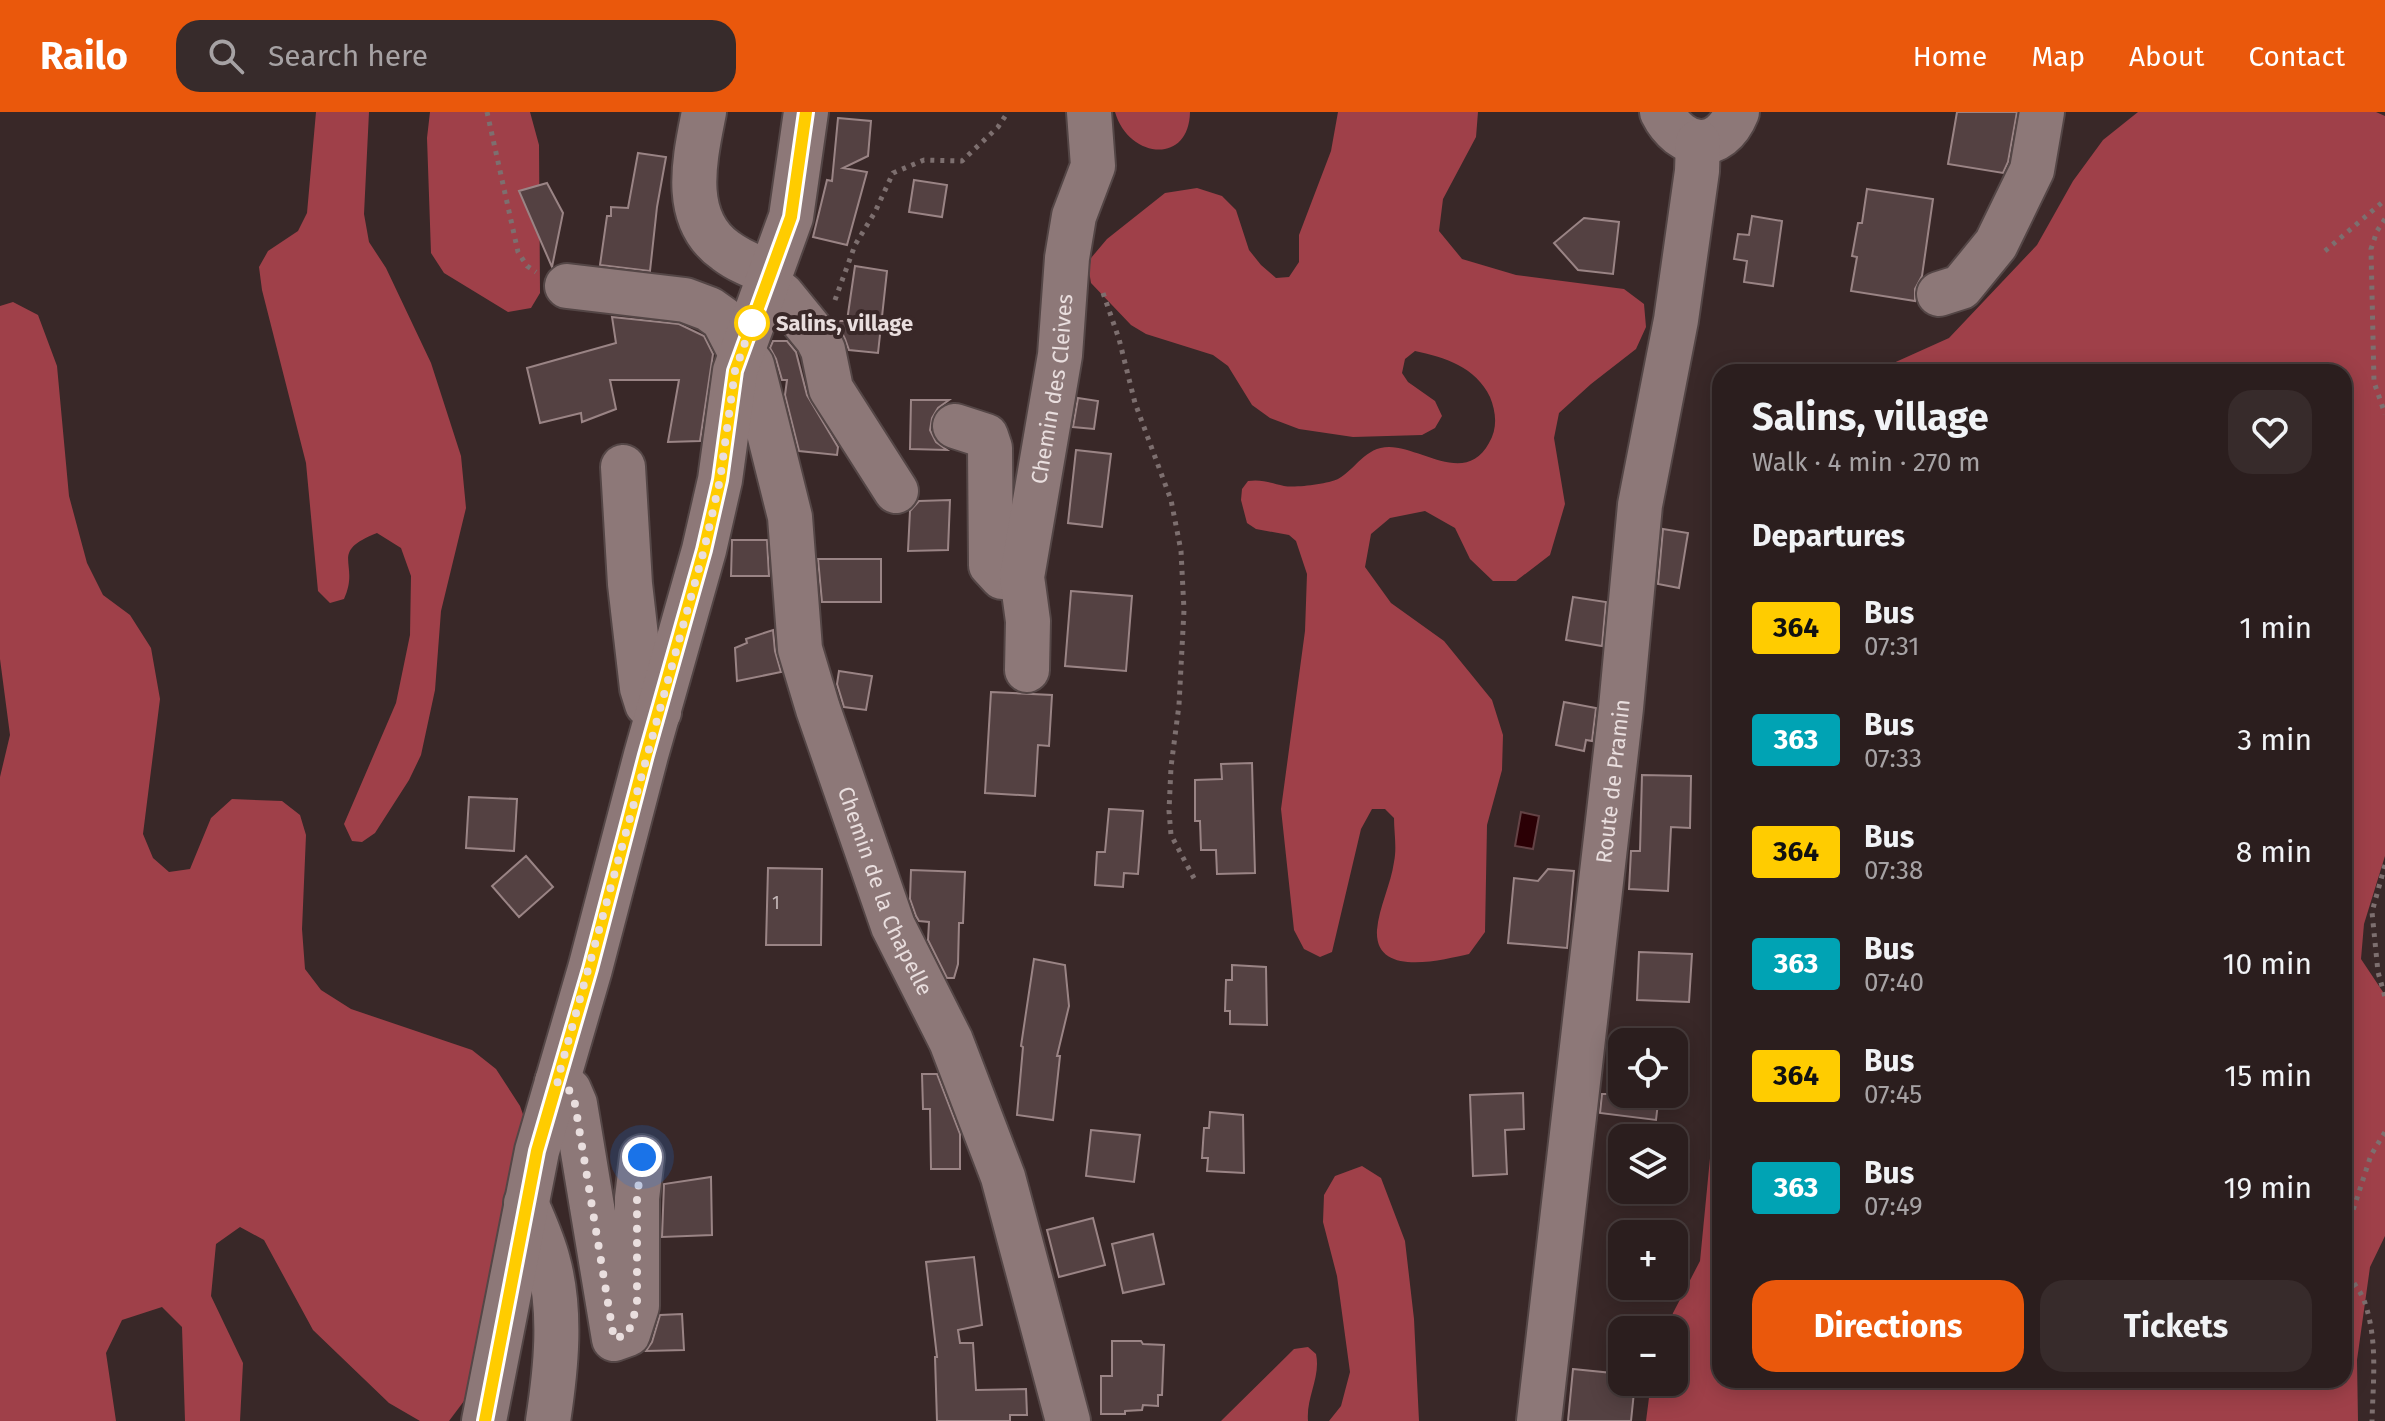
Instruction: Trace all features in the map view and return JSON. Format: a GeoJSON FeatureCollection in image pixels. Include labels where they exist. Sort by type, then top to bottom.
{"type":"FeatureCollection","features":[{"type":"Feature","properties":{"kind":"street"},"geometry":{"type":"LineString","coordinates":[[704,112],[694,178],[700,215],[713,240],[769,278],[817,338],[823,350],[831,389],[896,491]]}},
{"type":"Feature","properties":{"kind":"street"},"geometry":{"type":"LineString","coordinates":[[484,1421],[537,1151],[590,969],[714,512],[730,422],[733,383],[741,353],[791,217],[806,112]]}},
{"type":"Feature","properties":{"kind":"street","name":"Chemin des Cleives"},"geometry":{"type":"LineString","coordinates":[[1027,670],[1028,621],[1022,577],[1060,355],[1067,258],[1074,216],[1093,166],[1089,112]]}},
{"type":"Feature","properties":{"kind":"street"},"geometry":{"type":"LineString","coordinates":[[1662,112],[1677,132],[1698,142],[1712,142],[1719,138],[1731,125],[1737,112]]}},
{"type":"Feature","properties":{"kind":"street"},"geometry":{"type":"LineString","coordinates":[[1939,294],[1961,287],[1996,244],[2032,170],[2042,112]]}},
{"type":"Feature","properties":{"kind":"street","name":"Route de Pramin"},"geometry":{"type":"LineString","coordinates":[[1539,1421],[1621,708],[1640,505],[1676,320],[1696,185],[1698,142]]}},
{"type":"Feature","properties":{"kind":"street","name":"Chemin de la Chapelle"},"geometry":{"type":"LineString","coordinates":[[567,286],[685,300],[709,309],[723,319],[741,353],[752,365],[790,517],[800,649],[893,926],[951,1041],[1003,1177],[1068,1421]]}},
{"type":"Feature","properties":{"kind":"street"},"geometry":{"type":"LineString","coordinates":[[955,426],[986,436],[990,448],[991,565],[1002,577],[1022,577]]}},
{"type":"Feature","properties":{"kind":"street"},"geometry":{"type":"LineString","coordinates":[[623,467],[630,584],[642,688],[647,704],[659,712]]}},
{"type":"Feature","properties":{"kind":"street"},"geometry":{"type":"LineString","coordinates":[[557,1082],[569,1090],[575,1104],[614,1339],[628,1334],[637,1306],[637,1198],[642,1157]]}},
{"type":"Feature","properties":{"kind":"street"},"geometry":{"type":"LineString","coordinates":[[526,1203],[549,1264],[554,1303],[556,1350],[548,1421]]}},
{"type":"Feature","properties":{"kind":"path"},"geometry":{"type":"LineString","coordinates":[[487,112],[518,252],[527,266],[546,281],[567,286]]}},
{"type":"Feature","properties":{"kind":"path"},"geometry":{"type":"LineString","coordinates":[[817,338],[855,245],[893,173],[924,160],[962,161],[998,127],[1008,112]]}},
{"type":"Feature","properties":{"kind":"path"},"geometry":{"type":"LineString","coordinates":[[2325,251],[2385,200]]}},
{"type":"Feature","properties":{"kind":"path"},"geometry":{"type":"LineString","coordinates":[[2385,219],[2371,249],[2374,382],[2385,414]]}},
{"type":"Feature","properties":{"kind":"path"},"geometry":{"type":"LineString","coordinates":[[1099,282],[1119,339],[1135,403],[1171,500],[1181,551],[1184,610],[1169,811],[1171,835],[1196,882]]}},
{"type":"Feature","properties":{"kind":"path"},"geometry":{"type":"LineString","coordinates":[[2385,865],[2372,912],[2378,972],[2385,997]]}},
{"type":"Feature","properties":{"kind":"path"},"geometry":{"type":"LineString","coordinates":[[2352,1213],[2371,1155],[2385,1132]]}},
{"type":"Feature","properties":{"kind":"path"},"geometry":{"type":"LineString","coordinates":[[2352,1284],[2365,1300],[2374,1342],[2372,1421]]}},
{"type":"Feature","properties":{"kind":"shaded area"},"geometry":{"type":"Polygon","coordinates":[[[316,112],[369,112],[364,214],[369,242],[386,268],[431,363],[461,456],[466,508],[441,611],[435,690],[421,755],[375,833],[362,842],[352,841],[344,824],[396,703],[410,635],[411,576],[401,548],[377,533],[362,540],[349,553],[348,586],[344,599],[330,603],[318,591],[306,463],[262,290],[259,267],[268,251],[298,231],[307,213],[316,112]]]}},
{"type":"Feature","properties":{"kind":"shaded area"},"geometry":{"type":"Polygon","coordinates":[[[430,112],[530,112],[539,145],[540,293],[531,308],[508,312],[444,273],[431,253],[427,138],[430,112]]]}},
{"type":"Feature","properties":{"kind":"shaded area"},"geometry":{"type":"Polygon","coordinates":[[[1115,112],[1190,112],[1187,129],[1180,141],[1169,148],[1157,150],[1132,139],[1115,112]]]}},
{"type":"Feature","properties":{"kind":"shaded area"},"geometry":{"type":"Polygon","coordinates":[[[1338,112],[1478,112],[1476,137],[1443,199],[1439,231],[1462,259],[1516,275],[1624,289],[1644,304],[1646,327],[1636,349],[1559,413],[1554,438],[1565,504],[1550,555],[1516,581],[1493,581],[1470,559],[1455,528],[1425,511],[1390,518],[1371,534],[1365,567],[1391,603],[1444,641],[1492,700],[1503,735],[1502,770],[1487,825],[1485,932],[1469,954],[1427,962],[1398,960],[1386,955],[1379,945],[1378,921],[1395,851],[1394,818],[1385,809],[1372,809],[1361,829],[1332,952],[1320,957],[1304,949],[1294,930],[1281,809],[1305,631],[1307,574],[1296,541],[1289,535],[1256,529],[1247,523],[1241,500],[1242,489],[1248,481],[1289,486],[1333,481],[1367,454],[1389,447],[1442,461],[1468,462],[1479,456],[1494,432],[1494,408],[1490,397],[1468,371],[1448,360],[1415,351],[1405,359],[1402,373],[1408,382],[1435,401],[1442,416],[1435,428],[1422,435],[1353,437],[1299,429],[1270,418],[1252,405],[1228,366],[1213,355],[1146,334],[1131,325],[1091,283],[1089,271],[1091,258],[1107,239],[1165,193],[1197,188],[1222,196],[1236,210],[1249,250],[1261,265],[1276,278],[1289,277],[1299,262],[1299,235],[1331,151],[1338,112]]]}},
{"type":"Feature","properties":{"kind":"shaded area"},"geometry":{"type":"Polygon","coordinates":[[[2138,112],[2376,112],[2385,116],[2385,856],[2364,924],[2361,959],[2385,995],[2385,1236],[2370,1267],[2357,1360],[2358,1421],[1646,1421],[1649,1396],[1688,1396],[1688,1316],[1672,1316],[1680,1300],[1688,1300],[1688,1284],[1700,1261],[1712,1144],[1712,1388],[2352,1388],[2352,364],[1891,364],[1949,338],[2037,245],[2073,181],[2103,140],[2138,112]]]}},
{"type":"Feature","properties":{"kind":"shaded area"},"geometry":{"type":"Polygon","coordinates":[[[13,302],[38,315],[57,366],[69,496],[87,563],[103,595],[130,615],[151,648],[160,699],[143,834],[153,858],[169,872],[190,869],[211,818],[232,799],[282,801],[300,815],[306,835],[302,929],[305,969],[321,990],[351,1009],[472,1050],[496,1069],[520,1106],[530,1134],[467,1397],[449,1421],[420,1421],[389,1403],[313,1330],[264,1240],[240,1227],[216,1244],[211,1296],[243,1363],[240,1421],[185,1421],[182,1327],[162,1307],[122,1320],[106,1353],[116,1421],[0,1421],[0,777],[10,735],[0,659],[0,306],[13,302]]]}},
{"type":"Feature","properties":{"kind":"shaded area"},"geometry":{"type":"Polygon","coordinates":[[[1521,812],[1539,816],[1533,849],[1515,846],[1521,812]]]}},
{"type":"Feature","properties":{"kind":"shaded area"},"geometry":{"type":"Polygon","coordinates":[[[1362,1166],[1381,1178],[1405,1241],[1414,1319],[1419,1421],[1329,1421],[1341,1406],[1350,1372],[1337,1276],[1323,1222],[1324,1195],[1335,1176],[1362,1166]]]}},
{"type":"Feature","properties":{"kind":"shaded area"},"geometry":{"type":"Polygon","coordinates":[[[1308,1347],[1316,1354],[1317,1362],[1308,1421],[1221,1421],[1294,1349],[1308,1347]]]}},
{"type":"Feature","properties":{"kind":"building"},"geometry":{"type":"Polygon","coordinates":[[[1957,112],[2017,112],[2008,162],[2003,173],[1948,164],[1957,112]]]}},
{"type":"Feature","properties":{"kind":"building"},"geometry":{"type":"Polygon","coordinates":[[[838,118],[871,121],[868,156],[843,168],[867,172],[847,245],[813,237],[827,180],[832,181],[838,118]]]}},
{"type":"Feature","properties":{"kind":"building"},"geometry":{"type":"Polygon","coordinates":[[[638,153],[666,157],[650,271],[600,265],[607,216],[611,216],[611,207],[628,208],[638,153]]]}},
{"type":"Feature","properties":{"kind":"building"},"geometry":{"type":"Polygon","coordinates":[[[914,180],[947,185],[942,217],[909,212],[914,180]]]}},
{"type":"Feature","properties":{"kind":"building"},"geometry":{"type":"Polygon","coordinates":[[[547,183],[563,213],[552,267],[519,191],[547,183]]]}},
{"type":"Feature","properties":{"kind":"building"},"geometry":{"type":"Polygon","coordinates":[[[1867,189],[1933,199],[1922,276],[1915,289],[1915,301],[1851,291],[1857,257],[1852,256],[1858,223],[1862,223],[1867,189]]]}},
{"type":"Feature","properties":{"kind":"building"},"geometry":{"type":"Polygon","coordinates":[[[1752,216],[1782,221],[1773,286],[1744,282],[1747,261],[1734,259],[1738,234],[1749,235],[1752,216]]]}},
{"type":"Feature","properties":{"kind":"building"},"geometry":{"type":"Polygon","coordinates":[[[1584,218],[1619,222],[1613,274],[1578,270],[1554,243],[1584,218]]]}},
{"type":"Feature","properties":{"kind":"building"},"geometry":{"type":"Polygon","coordinates":[[[855,266],[887,271],[878,353],[849,350],[836,321],[847,321],[855,266]]]}},
{"type":"Feature","properties":{"kind":"building"},"geometry":{"type":"Polygon","coordinates":[[[612,317],[679,324],[704,336],[713,354],[700,441],[668,442],[679,380],[610,380],[616,409],[582,422],[581,413],[540,423],[527,368],[616,343],[612,317]]]}},
{"type":"Feature","properties":{"kind":"building"},"geometry":{"type":"Polygon","coordinates":[[[773,341],[787,341],[796,352],[807,395],[838,447],[837,455],[799,451],[785,395],[787,380],[782,380],[770,348],[773,341]]]}},
{"type":"Feature","properties":{"kind":"building"},"geometry":{"type":"Polygon","coordinates":[[[1078,398],[1098,401],[1094,429],[1073,427],[1078,398]]]}},
{"type":"Feature","properties":{"kind":"building"},"geometry":{"type":"Polygon","coordinates":[[[911,400],[949,400],[938,408],[930,430],[936,442],[947,450],[910,449],[911,400]]]}},
{"type":"Feature","properties":{"kind":"building"},"geometry":{"type":"Polygon","coordinates":[[[1076,450],[1111,454],[1102,527],[1068,523],[1076,450]]]}},
{"type":"Feature","properties":{"kind":"building"},"geometry":{"type":"Polygon","coordinates":[[[950,500],[948,550],[908,551],[910,511],[919,501],[950,500]]]}},
{"type":"Feature","properties":{"kind":"building"},"geometry":{"type":"Polygon","coordinates":[[[1663,529],[1688,533],[1679,588],[1658,584],[1663,529]]]}},
{"type":"Feature","properties":{"kind":"building"},"geometry":{"type":"Polygon","coordinates":[[[732,540],[767,540],[769,576],[731,576],[732,540]]]}},
{"type":"Feature","properties":{"kind":"building"},"geometry":{"type":"Polygon","coordinates":[[[818,559],[881,559],[881,602],[822,602],[818,559]]]}},
{"type":"Feature","properties":{"kind":"building"},"geometry":{"type":"Polygon","coordinates":[[[1071,591],[1132,596],[1126,671],[1065,666],[1071,591]]]}},
{"type":"Feature","properties":{"kind":"building"},"geometry":{"type":"Polygon","coordinates":[[[1573,597],[1606,602],[1602,646],[1566,640],[1573,597]]]}},
{"type":"Feature","properties":{"kind":"building"},"geometry":{"type":"Polygon","coordinates":[[[773,630],[781,672],[737,681],[735,648],[747,643],[746,639],[773,630]]]}},
{"type":"Feature","properties":{"kind":"building"},"geometry":{"type":"Polygon","coordinates":[[[839,671],[872,676],[866,710],[844,707],[837,684],[839,671]]]}},
{"type":"Feature","properties":{"kind":"building"},"geometry":{"type":"Polygon","coordinates":[[[991,692],[1052,695],[1049,746],[1038,745],[1035,796],[985,793],[991,692]]]}},
{"type":"Feature","properties":{"kind":"building"},"geometry":{"type":"Polygon","coordinates":[[[1564,702],[1596,708],[1592,741],[1586,740],[1584,751],[1556,745],[1564,702]]]}},
{"type":"Feature","properties":{"kind":"building"},"geometry":{"type":"Polygon","coordinates":[[[1252,763],[1255,873],[1217,874],[1216,850],[1201,850],[1200,821],[1195,821],[1195,780],[1222,779],[1221,764],[1252,763]]]}},
{"type":"Feature","properties":{"kind":"building"},"geometry":{"type":"Polygon","coordinates":[[[1642,775],[1691,776],[1690,828],[1671,827],[1668,891],[1629,889],[1631,851],[1640,851],[1642,775]]]}},
{"type":"Feature","properties":{"kind":"building"},"geometry":{"type":"Polygon","coordinates":[[[469,797],[517,799],[514,851],[466,848],[469,797]]]}},
{"type":"Feature","properties":{"kind":"building"},"geometry":{"type":"Polygon","coordinates":[[[1109,809],[1143,811],[1138,874],[1124,873],[1123,887],[1095,885],[1097,852],[1105,852],[1109,809]]]}},
{"type":"Feature","properties":{"kind":"building"},"geometry":{"type":"Polygon","coordinates":[[[526,856],[553,887],[519,917],[492,886],[526,856]]]}},
{"type":"Feature","properties":{"kind":"building"},"geometry":{"type":"Polygon","coordinates":[[[768,868],[822,869],[821,945],[766,945],[768,868]]]}},
{"type":"Feature","properties":{"kind":"building"},"geometry":{"type":"Polygon","coordinates":[[[1548,869],[1574,871],[1567,948],[1508,943],[1514,878],[1538,881],[1548,869]]]}},
{"type":"Feature","properties":{"kind":"building"},"geometry":{"type":"Polygon","coordinates":[[[911,870],[965,872],[963,923],[959,923],[958,964],[954,978],[947,978],[928,940],[929,922],[919,921],[916,916],[910,899],[911,870]]]}},
{"type":"Feature","properties":{"kind":"building"},"geometry":{"type":"Polygon","coordinates":[[[1639,952],[1692,954],[1689,1002],[1637,1000],[1639,952]]]}},
{"type":"Feature","properties":{"kind":"building"},"geometry":{"type":"Polygon","coordinates":[[[1034,959],[1065,965],[1069,1006],[1057,1056],[1060,1056],[1053,1120],[1017,1115],[1021,1046],[1034,959]]]}},
{"type":"Feature","properties":{"kind":"building"},"geometry":{"type":"Polygon","coordinates":[[[1232,965],[1266,967],[1267,1025],[1230,1024],[1230,1011],[1225,1011],[1226,980],[1232,980],[1232,965]]]}},
{"type":"Feature","properties":{"kind":"building"},"geometry":{"type":"Polygon","coordinates":[[[922,1074],[937,1074],[960,1134],[960,1169],[931,1169],[930,1109],[923,1109],[922,1074]]]}},
{"type":"Feature","properties":{"kind":"building"},"geometry":{"type":"Polygon","coordinates":[[[1523,1093],[1524,1129],[1505,1130],[1507,1174],[1473,1176],[1470,1095],[1523,1093]]]}},
{"type":"Feature","properties":{"kind":"building"},"geometry":{"type":"Polygon","coordinates":[[[1602,1094],[1608,1094],[1608,1108],[1657,1108],[1656,1120],[1600,1113],[1602,1094]]]}},
{"type":"Feature","properties":{"kind":"building"},"geometry":{"type":"Polygon","coordinates":[[[1210,1112],[1243,1115],[1244,1173],[1207,1171],[1208,1158],[1202,1158],[1204,1128],[1209,1128],[1210,1112]]]}},
{"type":"Feature","properties":{"kind":"building"},"geometry":{"type":"Polygon","coordinates":[[[1091,1130],[1140,1135],[1134,1182],[1086,1176],[1091,1130]]]}},
{"type":"Feature","properties":{"kind":"building"},"geometry":{"type":"Polygon","coordinates":[[[711,1177],[712,1235],[662,1237],[664,1184],[711,1177]]]}},
{"type":"Feature","properties":{"kind":"building"},"geometry":{"type":"Polygon","coordinates":[[[1093,1218],[1105,1265],[1059,1277],[1047,1230],[1093,1218]]]}},
{"type":"Feature","properties":{"kind":"building"},"geometry":{"type":"Polygon","coordinates":[[[1153,1234],[1164,1284],[1123,1293],[1112,1244],[1153,1234]]]}},
{"type":"Feature","properties":{"kind":"building"},"geometry":{"type":"Polygon","coordinates":[[[974,1257],[982,1325],[958,1330],[960,1343],[973,1343],[976,1390],[1026,1389],[1027,1415],[1010,1415],[1010,1421],[937,1421],[937,1357],[926,1262],[974,1257]]]}},
{"type":"Feature","properties":{"kind":"building"},"geometry":{"type":"Polygon","coordinates":[[[682,1314],[684,1350],[646,1351],[660,1315],[682,1314]]]}},
{"type":"Feature","properties":{"kind":"building"},"geometry":{"type":"Polygon","coordinates":[[[1112,1341],[1164,1345],[1162,1395],[1158,1395],[1158,1406],[1143,1405],[1142,1410],[1125,1411],[1125,1414],[1101,1414],[1101,1376],[1112,1376],[1112,1341]]]}},
{"type":"Feature","properties":{"kind":"building"},"geometry":{"type":"Polygon","coordinates":[[[1573,1369],[1608,1373],[1608,1396],[1634,1396],[1631,1421],[1568,1421],[1573,1369]]]}},
{"type":"Feature","properties":{"kind":"bus line","name":"364"},"geometry":{"type":"LineString","coordinates":[[485,1421],[537,1151],[590,969],[714,512],[730,422],[735,371],[791,217],[806,112]]}},
{"type":"Feature","properties":{"kind":"place","name":"Salins, village"},"geometry":{"type":"Point","coordinates":[752,323]}},
{"type":"Feature","properties":{"kind":"route"},"geometry":{"type":"LineString","coordinates":[[642,1157],[637,1198],[637,1306],[628,1334],[614,1339],[575,1104],[569,1090],[557,1082],[714,512],[730,422],[735,371],[752,323]]}}]}
